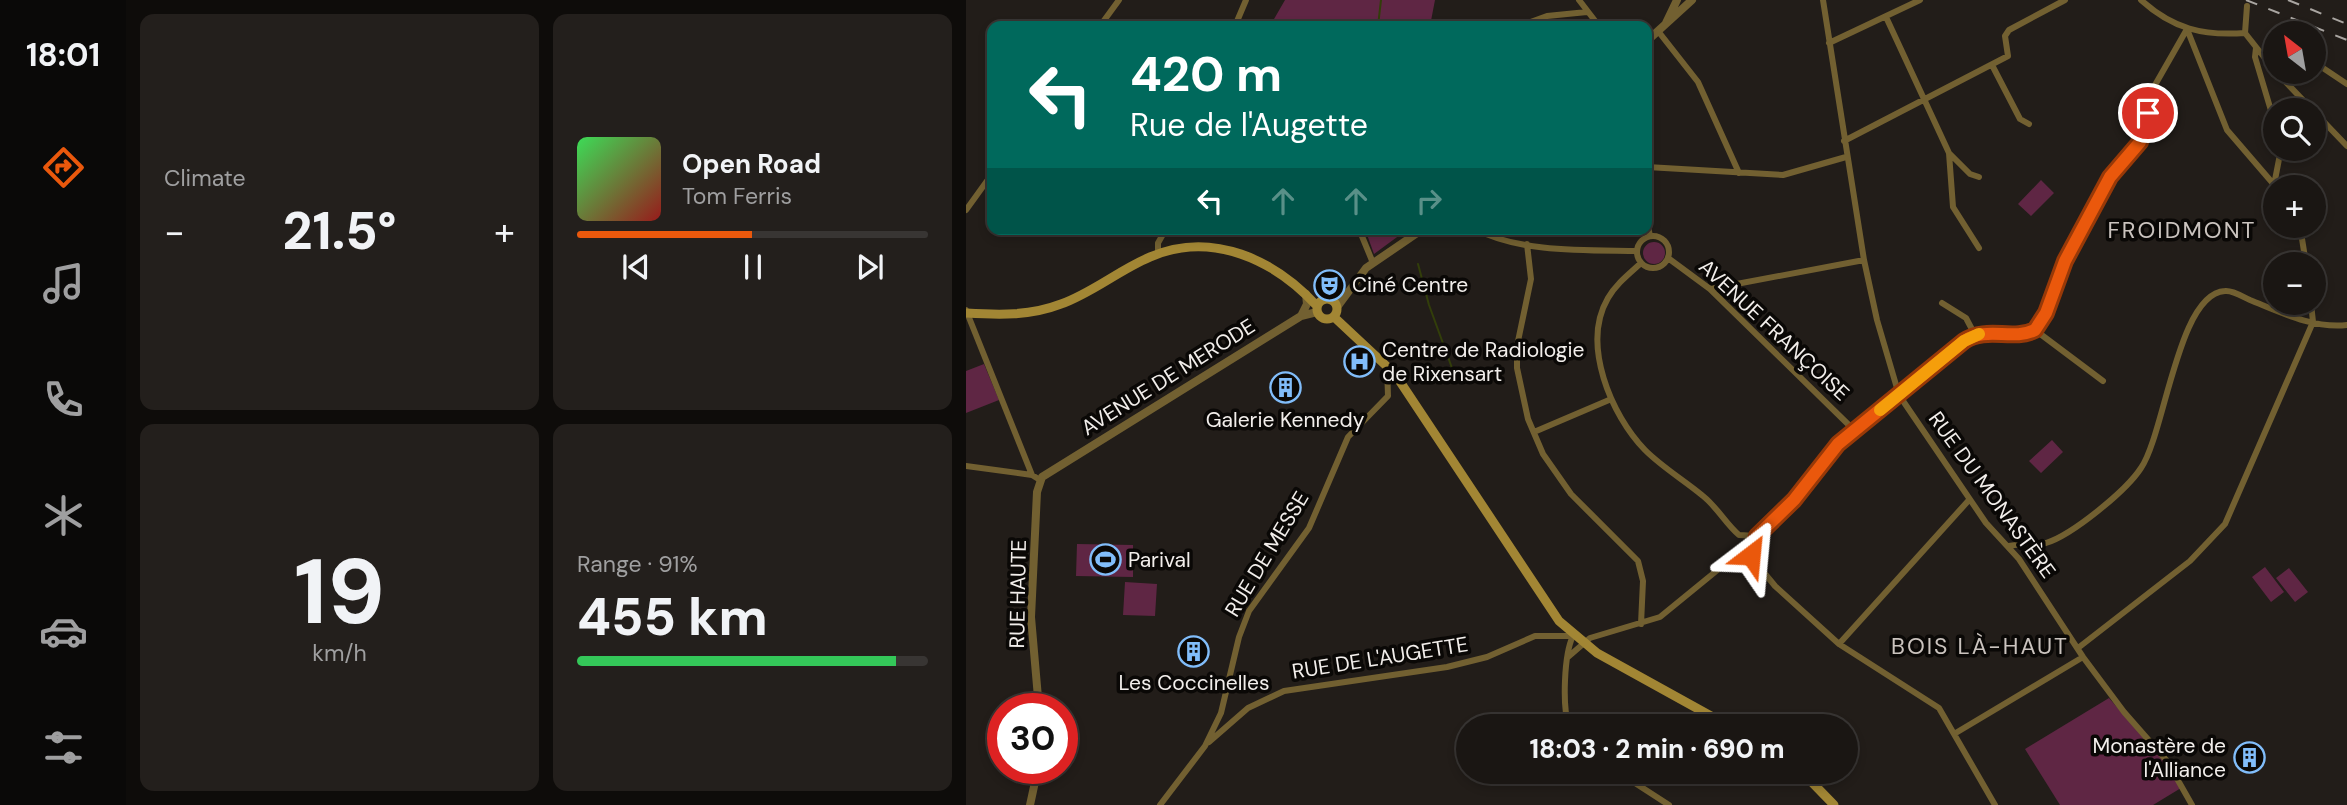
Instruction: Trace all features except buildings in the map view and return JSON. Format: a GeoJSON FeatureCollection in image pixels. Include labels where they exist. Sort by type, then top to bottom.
{"type":"FeatureCollection","features":[{"type":"Feature","properties":{"kind":"main road"},"geometry":{"type":"LineString","coordinates":[[967,312],[1027,313],[1059,305],[1158,254],[1200,247],[1241,253],[1276,270],[1306,293],[1326,319],[1334,317]]}},
{"type":"Feature","properties":{"kind":"main road"},"geometry":{"type":"LineString","coordinates":[[1317,309],[1327,298],[1338,306],[1334,317]]}},
{"type":"Feature","properties":{"kind":"main road"},"geometry":{"type":"LineString","coordinates":[[1334,317],[1386,364],[1410,395],[1547,608],[1573,636],[1708,714]]}},
{"type":"Feature","properties":{"kind":"main road"},"geometry":{"type":"LineString","coordinates":[[1814,784],[1834,805]]}},
{"type":"Feature","properties":{"kind":"street"},"geometry":{"type":"LineString","coordinates":[[1104,21],[1119,0]]}},
{"type":"Feature","properties":{"kind":"street"},"geometry":{"type":"LineString","coordinates":[[1237,21],[1246,0]]}},
{"type":"Feature","properties":{"kind":"street"},"geometry":{"type":"LineString","coordinates":[[1579,0],[1595,21]]}},
{"type":"Feature","properties":{"kind":"street"},"geometry":{"type":"LineString","coordinates":[[1661,29],[1677,0]]}},
{"type":"Feature","properties":{"kind":"street"},"geometry":{"type":"LineString","coordinates":[[1652,37],[1689,0]]}},
{"type":"Feature","properties":{"kind":"street","name":"RUE DU MONASTÈRE"},"geometry":{"type":"LineString","coordinates":[[1823,0],[1864,260],[1877,320],[1899,395],[1986,523],[2009,546],[2083,657],[2166,761],[2192,805]]}},
{"type":"Feature","properties":{"kind":"street"},"geometry":{"type":"LineString","coordinates":[[1829,43],[1920,0]]}},
{"type":"Feature","properties":{"kind":"street"},"geometry":{"type":"LineString","coordinates":[[1844,141],[1992,65],[2009,54],[2005,36],[2009,30],[2065,0]]}},
{"type":"Feature","properties":{"kind":"street"},"geometry":{"type":"LineString","coordinates":[[2141,0],[2163,19],[2187,29],[2245,33]]}},
{"type":"Feature","properties":{"kind":"street"},"geometry":{"type":"LineString","coordinates":[[2247,5],[2245,33],[2263,56]]}},
{"type":"Feature","properties":{"kind":"street"},"geometry":{"type":"LineString","coordinates":[[1534,21],[1547,16],[1587,12]]}},
{"type":"Feature","properties":{"kind":"street"},"geometry":{"type":"LineString","coordinates":[[1886,17],[1949,153],[1970,174],[1979,177]]}},
{"type":"Feature","properties":{"kind":"street"},"geometry":{"type":"LineString","coordinates":[[1661,29],[1698,82],[1739,173]]}},
{"type":"Feature","properties":{"kind":"street"},"geometry":{"type":"LineString","coordinates":[[2187,29],[2227,130],[2266,175]]}},
{"type":"Feature","properties":{"kind":"street"},"geometry":{"type":"LineString","coordinates":[[2035,330],[2046,313],[2065,261],[2110,177],[2142,138],[2155,85],[2187,29]]}},
{"type":"Feature","properties":{"kind":"street"},"geometry":{"type":"LineString","coordinates":[[2256,48],[2255,58],[2267,98]]}},
{"type":"Feature","properties":{"kind":"street"},"geometry":{"type":"LineString","coordinates":[[1992,65],[2020,119],[2029,124]]}},
{"type":"Feature","properties":{"kind":"street"},"geometry":{"type":"LineString","coordinates":[[2326,70],[2347,83]]}},
{"type":"Feature","properties":{"kind":"street"},"geometry":{"type":"LineString","coordinates":[[2287,84],[2347,146]]}},
{"type":"Feature","properties":{"kind":"street"},"geometry":{"type":"LineString","coordinates":[[1949,153],[1953,207],[1979,248]]}},
{"type":"Feature","properties":{"kind":"street"},"geometry":{"type":"LineString","coordinates":[[1652,167],[1783,175],[1846,157]]}},
{"type":"Feature","properties":{"kind":"street"},"geometry":{"type":"LineString","coordinates":[[966,210],[987,181]]}},
{"type":"Feature","properties":{"kind":"street"},"geometry":{"type":"LineString","coordinates":[[1158,254],[1158,243],[1163,235]]}},
{"type":"Feature","properties":{"kind":"street"},"geometry":{"type":"LineString","coordinates":[[1361,235],[1373,263]]}},
{"type":"Feature","properties":{"kind":"street"},"geometry":{"type":"LineString","coordinates":[[1338,306],[1356,278],[1414,235]]}},
{"type":"Feature","properties":{"kind":"street"},"geometry":{"type":"LineString","coordinates":[[1496,235],[1527,244],[1582,250],[1637,251]]}},
{"type":"Feature","properties":{"kind":"street"},"geometry":{"type":"LineString","coordinates":[[1650,236],[1666,244],[1668,258],[1656,268],[1641,263],[1637,251],[1641,243],[1650,236]]}},
{"type":"Feature","properties":{"kind":"street"},"geometry":{"type":"LineString","coordinates":[[1527,244],[1531,279],[1518,337],[1517,368],[1534,432],[1543,454],[1571,494],[1638,561],[1643,581],[1641,624]]}},
{"type":"Feature","properties":{"kind":"street","name":"AVENUE FRANÇOISE"},"geometry":{"type":"LineString","coordinates":[[1668,258],[1710,289],[1854,430]]}},
{"type":"Feature","properties":{"kind":"street"},"geometry":{"type":"LineString","coordinates":[[1710,289],[1864,260]]}},
{"type":"Feature","properties":{"kind":"street"},"geometry":{"type":"LineString","coordinates":[[1641,263],[1614,289],[1602,313],[1600,350],[1609,400],[1630,434],[1657,461],[1703,495],[1739,535],[1757,536]]}},
{"type":"Feature","properties":{"kind":"street"},"geometry":{"type":"LineString","coordinates":[[2009,546],[2043,544],[2056,538],[2111,499],[2137,474],[2149,453],[2193,314],[2207,299],[2220,292],[2232,292],[2313,322],[2347,325]]}},
{"type":"Feature","properties":{"kind":"street"},"geometry":{"type":"LineString","coordinates":[[1300,316],[1307,304],[1306,293]]}},
{"type":"Feature","properties":{"kind":"street"},"geometry":{"type":"LineString","coordinates":[[1942,303],[1966,318],[1975,335]]}},
{"type":"Feature","properties":{"kind":"street","name":"AVENUE DE MERODE"},"geometry":{"type":"LineString","coordinates":[[1036,477],[1300,316],[1317,309]]}},
{"type":"Feature","properties":{"kind":"street"},"geometry":{"type":"LineString","coordinates":[[967,312],[1036,477]]}},
{"type":"Feature","properties":{"kind":"street"},"geometry":{"type":"LineString","coordinates":[[2078,648],[2190,561],[2225,524],[2313,322],[2312,315]]}},
{"type":"Feature","properties":{"kind":"street"},"geometry":{"type":"LineString","coordinates":[[1568,657],[1590,638],[1660,617],[1757,536],[1794,500],[1824,459],[1854,430],[1975,335],[2035,330]]}},
{"type":"Feature","properties":{"kind":"street"},"geometry":{"type":"LineString","coordinates":[[2035,330],[2037,335],[2104,381]]}},
{"type":"Feature","properties":{"kind":"street","name":"RUE DE MESSE"},"geometry":{"type":"LineString","coordinates":[[1160,805],[1205,746],[1225,704],[1246,617],[1309,528],[1348,438],[1388,396],[1386,364]]}},
{"type":"Feature","properties":{"kind":"street"},"geometry":{"type":"LineString","coordinates":[[1534,432],[1609,400]]}},
{"type":"Feature","properties":{"kind":"street"},"geometry":{"type":"LineString","coordinates":[[966,466],[1036,477]]}},
{"type":"Feature","properties":{"kind":"street","name":"RUE HAUTE"},"geometry":{"type":"LineString","coordinates":[[1036,477],[1031,617],[1038,693]]}},
{"type":"Feature","properties":{"kind":"street"},"geometry":{"type":"LineString","coordinates":[[1839,644],[1969,499]]}},
{"type":"Feature","properties":{"kind":"street"},"geometry":{"type":"LineString","coordinates":[[1757,536],[1752,558],[1775,586],[1839,644],[1939,708],[1995,805]]}},
{"type":"Feature","properties":{"kind":"street","name":"RUE DE L'AUGETTE"},"geometry":{"type":"LineString","coordinates":[[1205,746],[1248,708],[1284,691],[1447,667],[1487,657],[1535,636],[1573,636]]}},
{"type":"Feature","properties":{"kind":"street"},"geometry":{"type":"LineString","coordinates":[[1567,714],[1568,657],[1573,636]]}},
{"type":"Feature","properties":{"kind":"street"},"geometry":{"type":"LineString","coordinates":[[1954,734],[2083,657]]}},
{"type":"Feature","properties":{"kind":"street"},"geometry":{"type":"LineString","coordinates":[[1030,805],[1035,784]]}},
{"type":"Feature","properties":{"kind":"street"},"geometry":{"type":"LineString","coordinates":[[1637,784],[1669,805]]}},
{"type":"Feature","properties":{"kind":"shaded area"},"geometry":{"type":"Polygon","coordinates":[[[1285,0],[1435,0],[1431,21],[1273,21],[1285,0]]]}},
{"type":"Feature","properties":{"kind":"shaded area"},"geometry":{"type":"Polygon","coordinates":[[[2041,180],[2054,193],[2031,216],[2018,204],[2041,180]]]}},
{"type":"Feature","properties":{"kind":"shaded area"},"geometry":{"type":"Polygon","coordinates":[[[1367,235],[1400,235],[1374,254],[1367,235]]]}},
{"type":"Feature","properties":{"kind":"shaded area"},"geometry":{"type":"Polygon","coordinates":[[[1654,242],[1662,245],[1665,253],[1662,261],[1654,264],[1646,261],[1643,253],[1646,245],[1654,242]]]}},
{"type":"Feature","properties":{"kind":"shaded area"},"geometry":{"type":"Polygon","coordinates":[[[984,364],[999,400],[966,413],[966,371],[984,364]]]}},
{"type":"Feature","properties":{"kind":"shaded area"},"geometry":{"type":"Polygon","coordinates":[[[2052,440],[2063,452],[2041,473],[2029,461],[2052,440]]]}},
{"type":"Feature","properties":{"kind":"shaded area","name":"Parival"},"geometry":{"type":"Polygon","coordinates":[[[1077,544],[1133,545],[1133,577],[1076,576],[1077,544]]]}},
{"type":"Feature","properties":{"kind":"shaded area"},"geometry":{"type":"Polygon","coordinates":[[[2265,567],[2284,592],[2271,602],[2252,577],[2265,567]]]}},
{"type":"Feature","properties":{"kind":"shaded area"},"geometry":{"type":"Polygon","coordinates":[[[2289,568],[2308,592],[2295,602],[2276,578],[2289,568]]]}},
{"type":"Feature","properties":{"kind":"shaded area","name":"Parival"},"geometry":{"type":"Polygon","coordinates":[[[1125,582],[1157,584],[1155,616],[1123,615],[1125,582]]]}},
{"type":"Feature","properties":{"kind":"shaded area"},"geometry":{"type":"Polygon","coordinates":[[[2109,698],[2166,764],[2181,788],[2153,805],[2060,805],[2025,749],[2109,698]]]}},
{"type":"Feature","properties":{"kind":"waterway"},"geometry":{"type":"LineString","coordinates":[[1379,21],[1381,0]]}},
{"type":"Feature","properties":{"kind":"waterway"},"geometry":{"type":"LineString","coordinates":[[1418,264],[1429,305],[1456,379]]}},
{"type":"Feature","properties":{"kind":"railway"},"geometry":{"type":"LineString","coordinates":[[2246,0],[2347,40]]}},
{"type":"Feature","properties":{"kind":"railway"},"geometry":{"type":"LineString","coordinates":[[2288,0],[2347,24]]}},
{"type":"Feature","properties":{"kind":"slow traffic"},"geometry":{"type":"LineString","coordinates":[[1880,410],[1964,341],[1979,334]]}},
{"type":"Feature","properties":{"kind":"place","name":"Ciné Centre"},"geometry":{"type":"Point","coordinates":[1329,285]}},
{"type":"Feature","properties":{"kind":"place","name":"Centre de Radiologie de Rixensart"},"geometry":{"type":"Point","coordinates":[1359,362]}},
{"type":"Feature","properties":{"kind":"place","name":"Galerie Kennedy"},"geometry":{"type":"Point","coordinates":[1285,388]}},
{"type":"Feature","properties":{"kind":"place","name":"Parival"},"geometry":{"type":"Point","coordinates":[1105,560]}},
{"type":"Feature","properties":{"kind":"place","name":"Les Coccinelles"},"geometry":{"type":"Point","coordinates":[1194,651]}},
{"type":"Feature","properties":{"kind":"place","name":"Monastère de l'Alliance"},"geometry":{"type":"Point","coordinates":[2249,758]}},
{"type":"Feature","properties":{"kind":"district","name":"FROIDMONT"},"geometry":{"type":"Point","coordinates":[2182,230]}},
{"type":"Feature","properties":{"kind":"district","name":"BOIS LÀ-HAUT"},"geometry":{"type":"Point","coordinates":[1980,646]}},
{"type":"Feature","properties":{"kind":"route"},"geometry":{"type":"LineString","coordinates":[[1751,555],[1757,544],[1757,536],[1794,500],[1838,444],[1964,341],[1983,332],[2029,333],[2035,330],[2046,313],[2065,261],[2110,177],[2140,142],[2148,113]]}}]}
